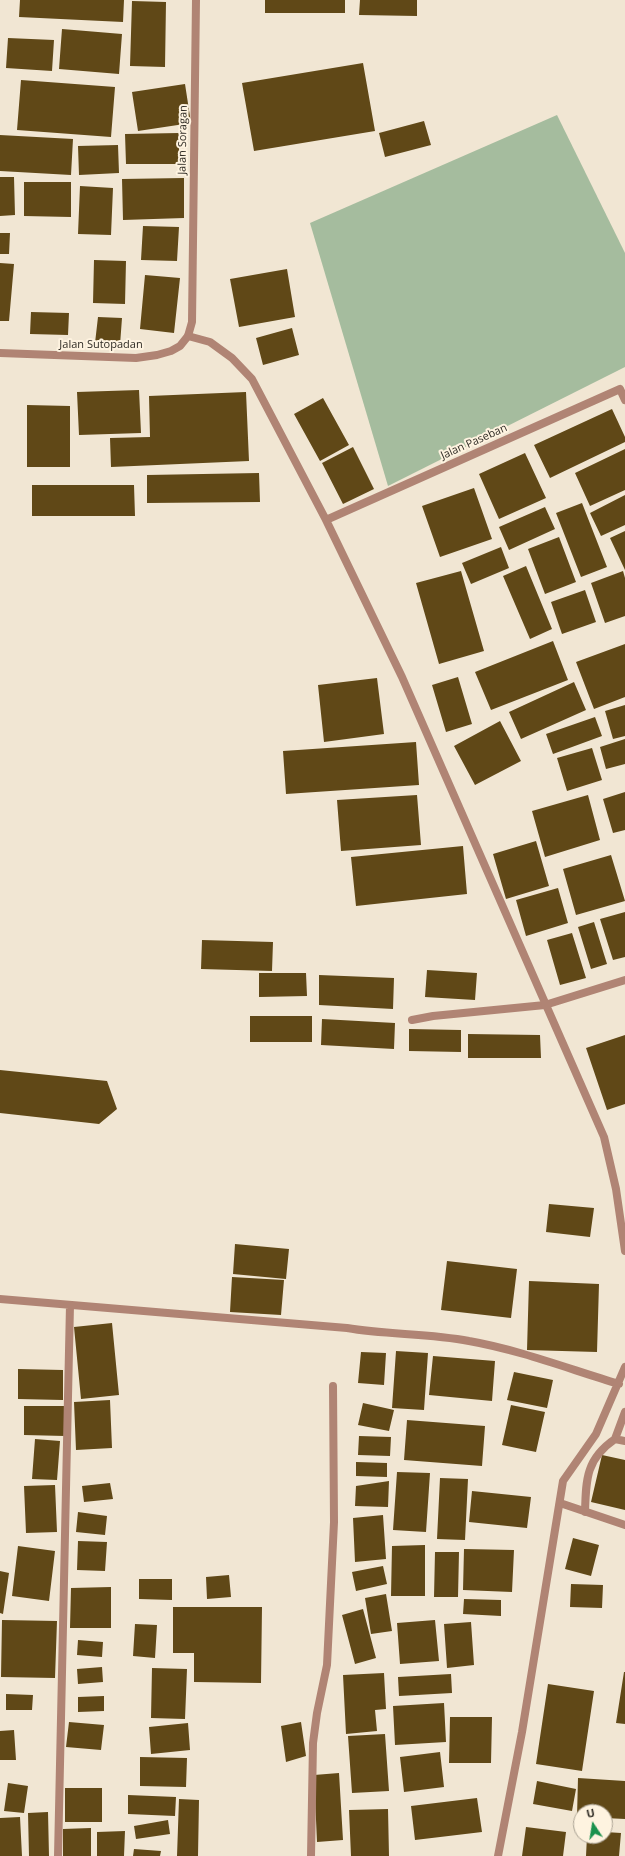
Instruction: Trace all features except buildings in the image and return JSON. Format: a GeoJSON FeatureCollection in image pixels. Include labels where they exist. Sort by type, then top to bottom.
{"type":"FeatureCollection","features":[{"type":"Feature","properties":{"kind":"street","name":"Jalan Soragan"},"geometry":{"type":"LineString","coordinates":[[188,336],[192,322],[191,281],[196,0]]}},
{"type":"Feature","properties":{"kind":"street","name":"Jalan Sutopadan"},"geometry":{"type":"LineString","coordinates":[[0,353],[136,358],[171,351],[180,346],[188,336]]}},
{"type":"Feature","properties":{"kind":"street"},"geometry":{"type":"LineString","coordinates":[[188,336],[210,342],[232,358],[252,379],[326,520],[402,677],[604,1137],[616,1189],[624,1233],[625,1251]]}},
{"type":"Feature","properties":{"kind":"street","name":"Jalan Paseban"},"geometry":{"type":"LineString","coordinates":[[326,520],[620,389],[625,400]]}},
{"type":"Feature","properties":{"kind":"street"},"geometry":{"type":"LineString","coordinates":[[412,1020],[433,1016],[545,1005],[625,980]]}},
{"type":"Feature","properties":{"kind":"street"},"geometry":{"type":"LineString","coordinates":[[0,1299],[347,1328],[468,1341],[508,1349],[619,1384]]}},
{"type":"Feature","properties":{"kind":"street"},"geometry":{"type":"LineString","coordinates":[[58,1856],[70,1305]]}},
{"type":"Feature","properties":{"kind":"street"},"geometry":{"type":"LineString","coordinates":[[498,1856],[522,1732],[563,1481],[596,1434],[619,1384],[625,1367]]}},
{"type":"Feature","properties":{"kind":"street"},"geometry":{"type":"LineString","coordinates":[[311,1856],[313,1743],[326,1665],[334,1522],[333,1386]]}},
{"type":"Feature","properties":{"kind":"street"},"geometry":{"type":"LineString","coordinates":[[585,1512],[586,1486],[592,1463],[602,1448],[615,1439],[625,1412]]}},
{"type":"Feature","properties":{"kind":"street"},"geometry":{"type":"LineString","coordinates":[[615,1439],[625,1441]]}},
{"type":"Feature","properties":{"kind":"street"},"geometry":{"type":"LineString","coordinates":[[560,1503],[625,1525]]}},
{"type":"Feature","properties":{"kind":"green space"},"geometry":{"type":"Polygon","coordinates":[[[557,115],[625,253],[625,367],[388,486],[310,223],[557,115]]]}}]}
